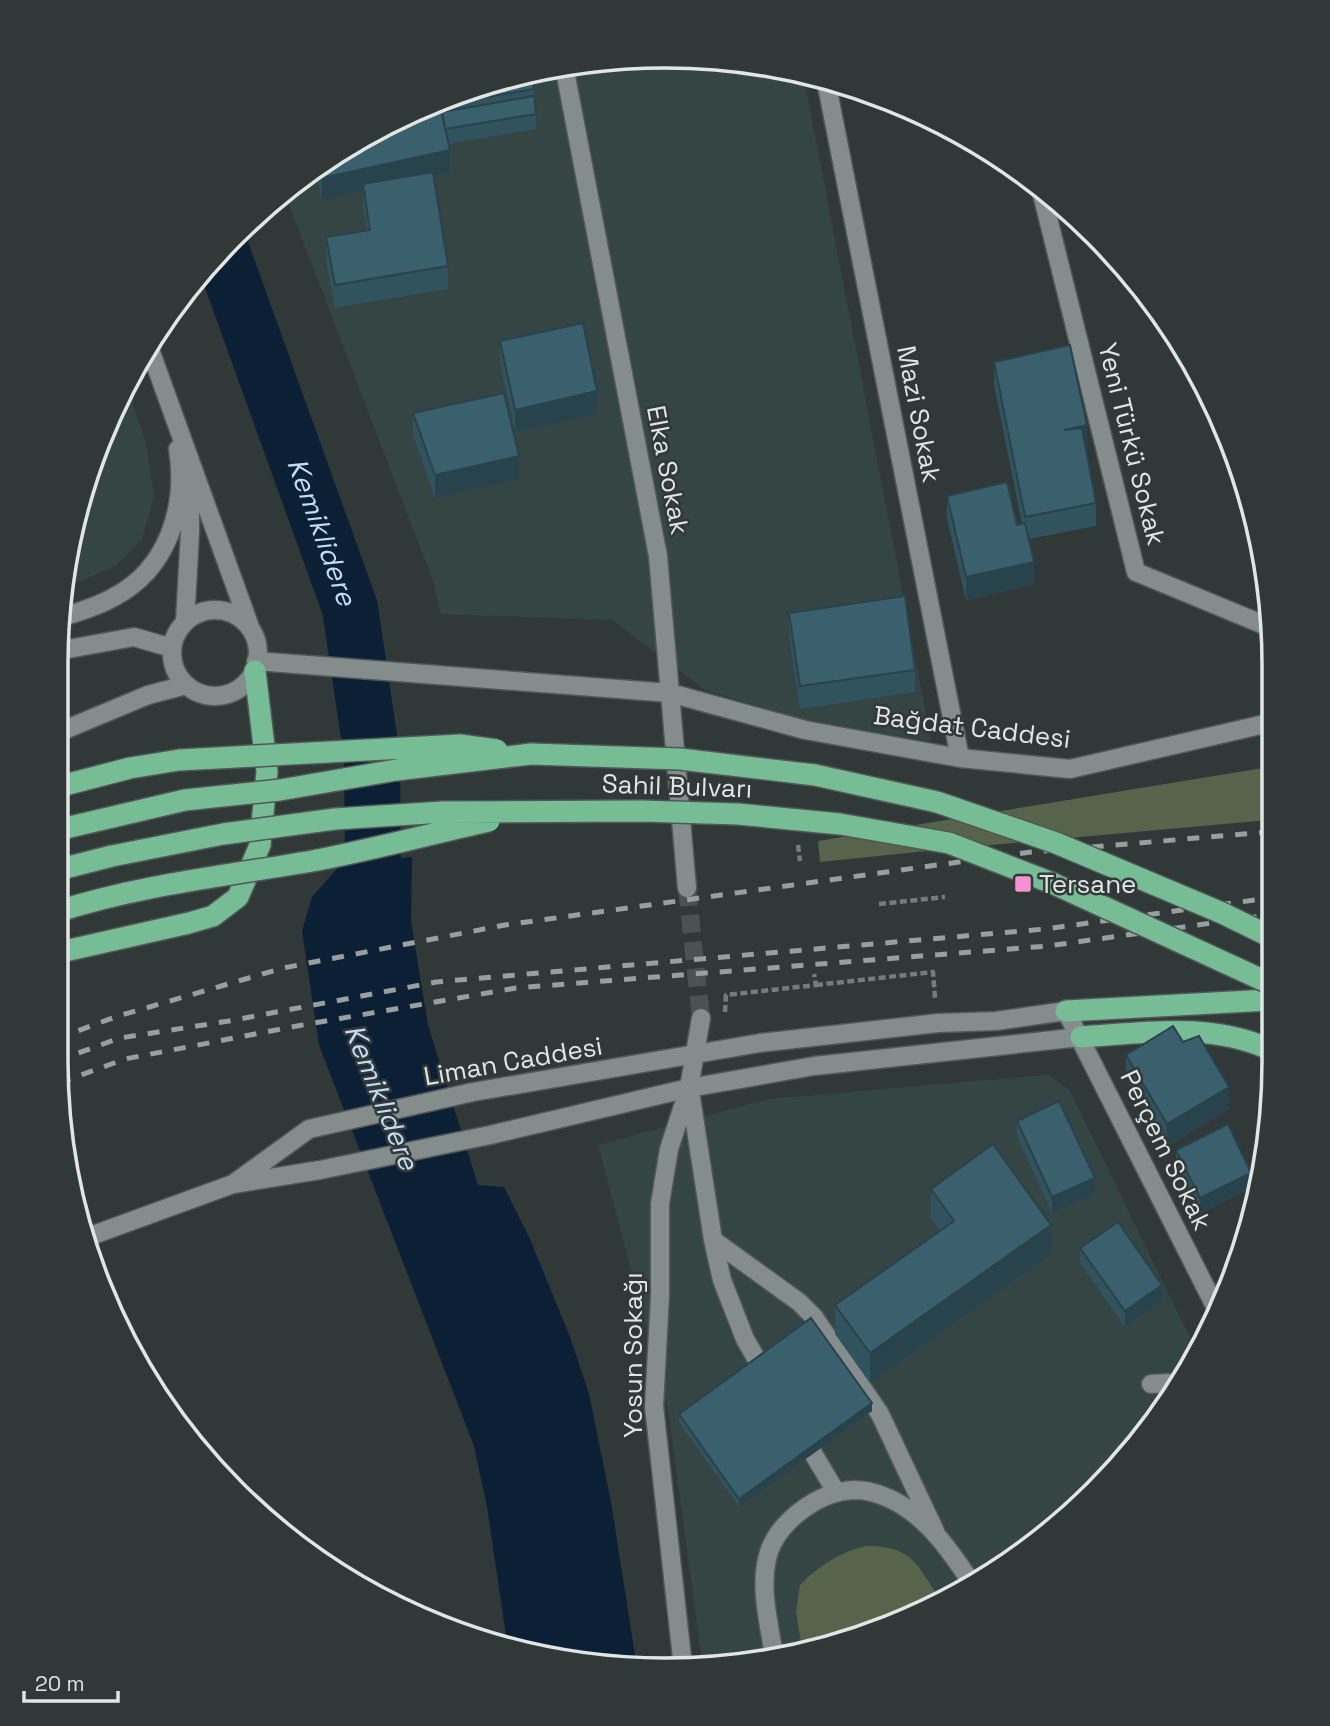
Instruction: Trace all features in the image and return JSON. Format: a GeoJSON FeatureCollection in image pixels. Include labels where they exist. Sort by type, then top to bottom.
{"type":"FeatureCollection","features":[{"type":"Feature","properties":{"kind":"highway"},"geometry":{"type":"LineString","coordinates":[[68,950],[213,916],[238,897],[260,845],[267,771],[255,666]]}},
{"type":"Feature","properties":{"kind":"highway"},"geometry":{"type":"LineString","coordinates":[[68,784],[130,768],[179,760],[460,745],[531,754]]}},
{"type":"Feature","properties":{"kind":"highway","name":"Sahil Bulvarı"},"geometry":{"type":"LineString","coordinates":[[68,827],[186,800],[280,790],[396,770],[531,754],[680,759],[815,775],[937,802],[1056,843],[1262,933]]}},
{"type":"Feature","properties":{"kind":"highway","name":"Sahil Bulvarı"},"geometry":{"type":"LineString","coordinates":[[68,867],[164,845],[279,825],[443,812],[641,811],[738,814],[840,824],[949,843],[1052,883],[1262,981]]}},
{"type":"Feature","properties":{"kind":"highway"},"geometry":{"type":"LineString","coordinates":[[68,909],[95,900],[314,860],[526,813]]}},
{"type":"Feature","properties":{"kind":"highway"},"geometry":{"type":"LineString","coordinates":[[1066,1011],[1262,1000]]}},
{"type":"Feature","properties":{"kind":"highway"},"geometry":{"type":"LineString","coordinates":[[1081,1037],[1190,1030],[1252,1041],[1262,1046]]}},
{"type":"Feature","properties":{"kind":"street","name":"Elka Sokak"},"geometry":{"type":"LineString","coordinates":[[566,77],[658,556],[687,888]]}},
{"type":"Feature","properties":{"kind":"street","name":"Mazi Sokak"},"geometry":{"type":"LineString","coordinates":[[828,92],[960,758]]}},
{"type":"Feature","properties":{"kind":"street","name":"Yeni Türkü Sokak"},"geometry":{"type":"LineString","coordinates":[[1045,205],[1136,572],[1260,623]]}},
{"type":"Feature","properties":{"kind":"street"},"geometry":{"type":"LineString","coordinates":[[153,358],[258,649],[255,666],[247,683],[223,696],[197,692],[186,685],[177,674],[172,648],[176,634],[185,622],[197,614],[211,610],[226,611],[239,617],[250,627]]}},
{"type":"Feature","properties":{"kind":"street"},"geometry":{"type":"LineString","coordinates":[[71,614],[120,594],[148,569],[166,546],[179,504],[182,473],[172,407]]}},
{"type":"Feature","properties":{"kind":"street"},"geometry":{"type":"LineString","coordinates":[[172,407],[191,489],[185,622]]}},
{"type":"Feature","properties":{"kind":"street"},"geometry":{"type":"LineString","coordinates":[[69,648],[134,638],[172,648]]}},
{"type":"Feature","properties":{"kind":"street","name":"Bağdat Caddesi"},"geometry":{"type":"LineString","coordinates":[[255,666],[295,665],[670,694],[805,730],[960,758],[1070,769],[1262,725]]}},
{"type":"Feature","properties":{"kind":"street"},"geometry":{"type":"LineString","coordinates":[[68,728],[148,695],[186,685]]}},
{"type":"Feature","properties":{"kind":"street","name":"Liman Caddesi"},"geometry":{"type":"LineString","coordinates":[[233,1184],[309,1129],[473,1092],[760,1043],[938,1023],[996,1021],[1066,1011]]}},
{"type":"Feature","properties":{"kind":"street","name":"Perçem Sokak"},"geometry":{"type":"LineString","coordinates":[[1066,1011],[1212,1299]]}},
{"type":"Feature","properties":{"kind":"street"},"geometry":{"type":"LineString","coordinates":[[701,1018],[689,1088],[713,1240],[722,1280],[740,1328],[780,1398]]}},
{"type":"Feature","properties":{"kind":"street","name":"Liman Caddesi"},"geometry":{"type":"LineString","coordinates":[[95,1234],[233,1184],[320,1170],[490,1135],[689,1088],[814,1066],[1081,1037]]}},
{"type":"Feature","properties":{"kind":"street","name":"Yosun Sokağı"},"geometry":{"type":"LineString","coordinates":[[682,1657],[654,1406],[660,1296],[660,1204],[669,1149],[689,1088]]}},
{"type":"Feature","properties":{"kind":"street"},"geometry":{"type":"LineString","coordinates":[[713,1240],[799,1302],[814,1317],[880,1414],[935,1531],[967,1576]]}},
{"type":"Feature","properties":{"kind":"street"},"geometry":{"type":"LineString","coordinates":[[1151,1384],[1167,1383]]}},
{"type":"Feature","properties":{"kind":"street"},"geometry":{"type":"LineString","coordinates":[[794,1422],[836,1492]]}},
{"type":"Feature","properties":{"kind":"street"},"geometry":{"type":"LineString","coordinates":[[773,1648],[765,1601],[767,1559],[776,1535],[816,1501],[836,1492],[856,1490],[884,1495],[908,1508],[935,1531]]}},
{"type":"Feature","properties":{"kind":"path"},"geometry":{"type":"LineString","coordinates":[[879,904],[945,897]]}},
{"type":"Feature","properties":{"kind":"path"},"geometry":{"type":"LineString","coordinates":[[723,1050],[726,995],[933,972],[938,1023]]}},
{"type":"Feature","properties":{"kind":"path"},"geometry":{"type":"LineString","coordinates":[[814,974],[816,985]]}},
{"type":"Feature","properties":{"kind":"shaded area"},"geometry":{"type":"Polygon","coordinates":[[[665,68],[743,73],[805,86],[931,741],[805,720],[705,690],[612,620],[441,614],[433,581],[288,203],[333,169],[401,130],[473,100],[549,80],[587,73],[665,68]]]}},
{"type":"Feature","properties":{"kind":"shaded area"},"geometry":{"type":"Polygon","coordinates":[[[131,399],[146,443],[154,496],[142,540],[114,567],[74,584],[100,473],[131,399]]]}},
{"type":"Feature","properties":{"kind":"shaded area"},"geometry":{"type":"Polygon","coordinates":[[[1048,1075],[1069,1089],[1192,1341],[1161,1393],[1114,1454],[1058,1510],[997,1557],[929,1596],[857,1626],[781,1646],[743,1653],[701,1656],[668,1409],[598,1145],[769,1099],[1048,1075]]]}},
{"type":"Feature","properties":{"kind":"green space"},"geometry":{"type":"Polygon","coordinates":[[[1262,768],[1262,821],[820,862],[818,841],[1262,768]]]}},
{"type":"Feature","properties":{"kind":"green space"},"geometry":{"type":"Polygon","coordinates":[[[866,1546],[894,1549],[912,1559],[936,1593],[857,1626],[801,1641],[796,1612],[800,1585],[814,1572],[847,1552],[866,1546]]]}},
{"type":"Feature","properties":{"kind":"water"},"geometry":{"type":"Polygon","coordinates":[[[412,857],[411,921],[428,1025],[478,1185],[504,1187],[530,1239],[570,1337],[589,1394],[611,1502],[635,1656],[587,1653],[506,1636],[487,1507],[474,1446],[319,1045],[302,931],[312,897],[342,863],[412,857]]]}},
{"type":"Feature","properties":{"kind":"building"},"geometry":{"type":"Polygon","coordinates":[[[533,84],[534,89],[478,99],[533,84]]]}},
{"type":"Feature","properties":{"kind":"building"},"geometry":{"type":"Polygon","coordinates":[[[534,96],[536,114],[445,129],[442,112],[534,96]]]}},
{"type":"Feature","properties":{"kind":"building"},"geometry":{"type":"Polygon","coordinates":[[[442,112],[450,150],[322,178],[367,148],[442,112]]]}},
{"type":"Feature","properties":{"kind":"building"},"geometry":{"type":"Polygon","coordinates":[[[433,172],[448,266],[335,285],[326,237],[370,230],[363,184],[433,172]]]}},
{"type":"Feature","properties":{"kind":"building"},"geometry":{"type":"Polygon","coordinates":[[[583,323],[597,391],[515,410],[500,341],[583,323]]]}},
{"type":"Feature","properties":{"kind":"building"},"geometry":{"type":"Polygon","coordinates":[[[1070,345],[1087,425],[1064,430],[1082,428],[1096,503],[1025,517],[994,362],[1070,345]]]}},
{"type":"Feature","properties":{"kind":"building"},"geometry":{"type":"Polygon","coordinates":[[[504,393],[519,456],[435,475],[413,413],[504,393]]]}},
{"type":"Feature","properties":{"kind":"building"},"geometry":{"type":"Polygon","coordinates":[[[1007,482],[1017,525],[1025,523],[1034,562],[966,577],[947,496],[1007,482]]]}},
{"type":"Feature","properties":{"kind":"building"},"geometry":{"type":"Polygon","coordinates":[[[905,596],[915,670],[800,686],[789,613],[905,596]]]}},
{"type":"Feature","properties":{"kind":"building"},"geometry":{"type":"Polygon","coordinates":[[[1173,1026],[1183,1042],[1199,1036],[1229,1087],[1167,1124],[1126,1055],[1173,1026]]]}},
{"type":"Feature","properties":{"kind":"building"},"geometry":{"type":"Polygon","coordinates":[[[1059,1101],[1095,1178],[1052,1197],[1017,1121],[1059,1101]]]}},
{"type":"Feature","properties":{"kind":"building"},"geometry":{"type":"Polygon","coordinates":[[[1228,1124],[1251,1173],[1200,1198],[1176,1150],[1228,1124]]]}},
{"type":"Feature","properties":{"kind":"building"},"geometry":{"type":"Polygon","coordinates":[[[993,1144],[1051,1225],[870,1353],[835,1305],[954,1221],[931,1189],[993,1144]]]}},
{"type":"Feature","properties":{"kind":"building"},"geometry":{"type":"Polygon","coordinates":[[[1118,1222],[1162,1285],[1125,1311],[1080,1248],[1118,1222]]]}},
{"type":"Feature","properties":{"kind":"building"},"geometry":{"type":"Polygon","coordinates":[[[811,1318],[872,1403],[739,1499],[679,1414],[811,1318]]]}},
{"type":"Feature","properties":{"kind":"waterway","name":"Kemiklidere"},"geometry":{"type":"LineString","coordinates":[[225,262],[350,608],[372,757],[373,872],[355,912]]}},
{"type":"Feature","properties":{"kind":"tunnel"},"geometry":{"type":"LineString","coordinates":[[687,888],[701,1018]]}},
{"type":"Feature","properties":{"kind":"railway"},"geometry":{"type":"LineString","coordinates":[[68,1035],[115,1017],[283,968],[505,925],[1031,852],[1262,833]]}},
{"type":"Feature","properties":{"kind":"railway"},"geometry":{"type":"LineString","coordinates":[[68,1057],[120,1038],[229,1021],[436,982],[1045,929],[1262,899]]}},
{"type":"Feature","properties":{"kind":"railway"},"geometry":{"type":"LineString","coordinates":[[69,1079],[125,1059],[516,988],[1048,946],[1262,916]]}},
{"type":"Feature","properties":{"kind":"place","name":"Tersane"},"geometry":{"type":"Point","coordinates":[1023,884]}}]}
